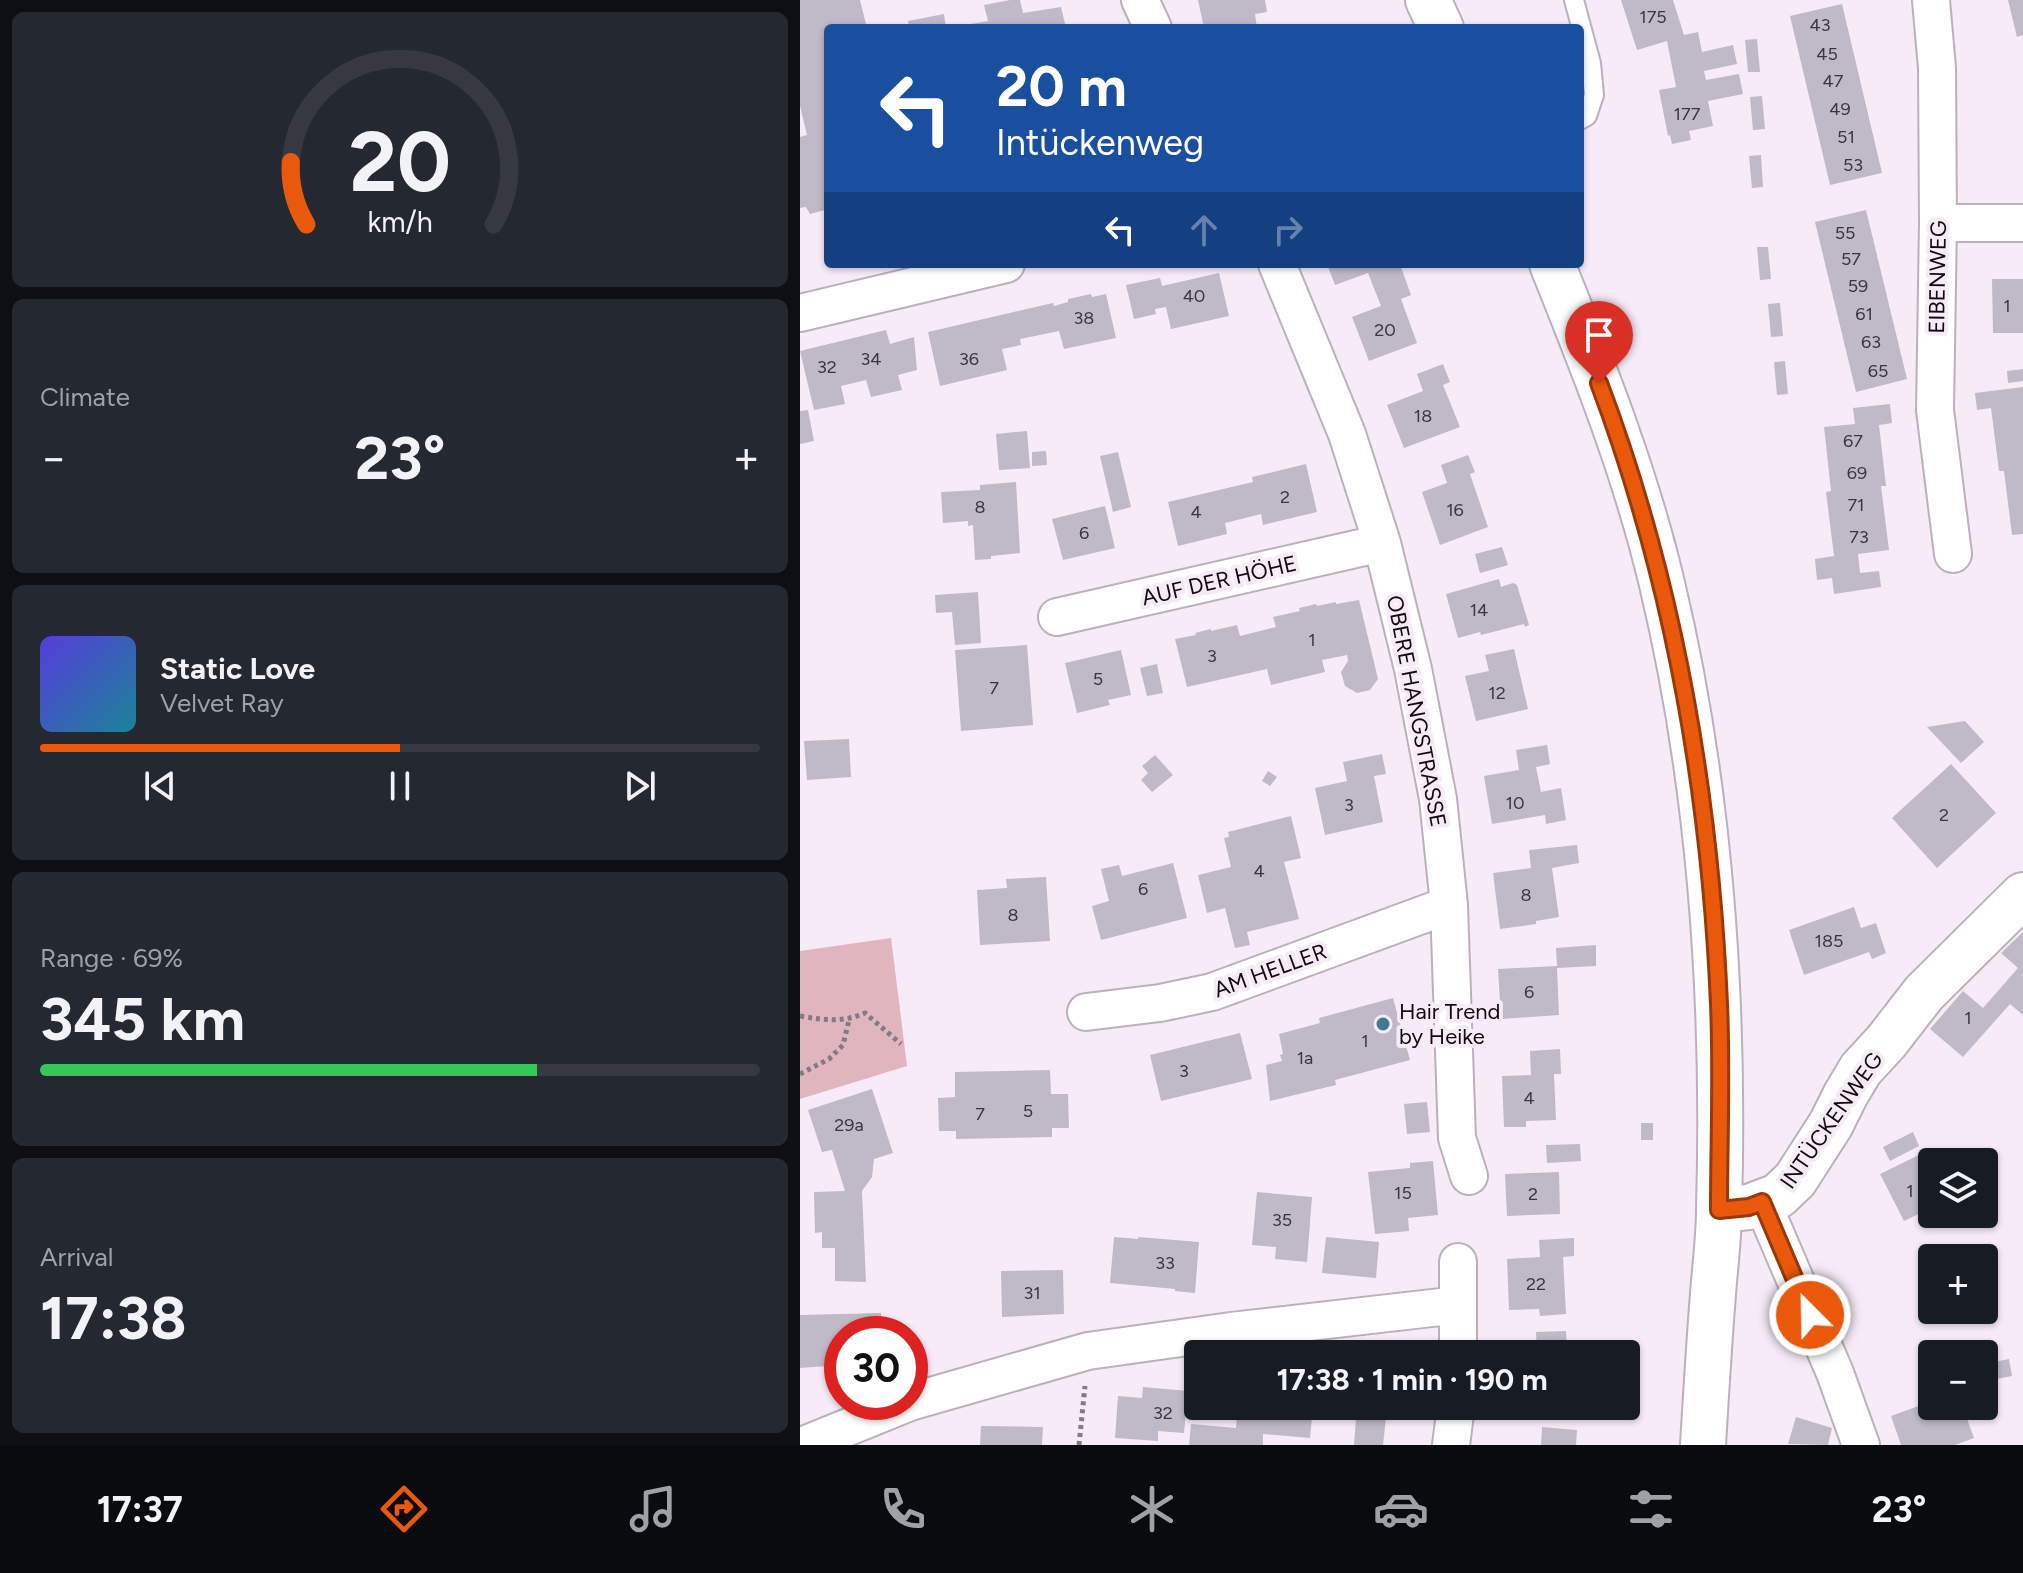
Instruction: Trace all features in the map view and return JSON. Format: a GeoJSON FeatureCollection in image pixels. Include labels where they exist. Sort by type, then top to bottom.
{"type":"FeatureCollection","features":[{"type":"Feature","properties":{"kind":"main road"},"geometry":{"type":"LineString","coordinates":[[1428,0],[1439,24]]}},
{"type":"Feature","properties":{"kind":"main road"},"geometry":{"type":"LineString","coordinates":[[1554,268],[1610,413],[1638,497],[1662,583],[1685,692],[1701,791],[1715,926],[1719,1007],[1719,1210],[1703,1445]]}},
{"type":"Feature","properties":{"kind":"main road","name":"INTÜCKENWEG"},"geometry":{"type":"LineString","coordinates":[[1719,1210],[1749,1207],[1778,1196],[1795,1180],[1861,1069],[1924,993],[2023,895]]}},
{"type":"Feature","properties":{"kind":"street"},"geometry":{"type":"LineString","coordinates":[[1140,0],[1151,24]]}},
{"type":"Feature","properties":{"kind":"street","name":"EIBENWEG"},"geometry":{"type":"LineString","coordinates":[[1931,0],[1937,68],[1935,410],[1953,554]]}},
{"type":"Feature","properties":{"kind":"street"},"geometry":{"type":"LineString","coordinates":[[1938,223],[2023,223]]}},
{"type":"Feature","properties":{"kind":"street"},"geometry":{"type":"LineString","coordinates":[[800,313],[989,268]]}},
{"type":"Feature","properties":{"kind":"street","name":"OBERE HANGSTRASSE"},"geometry":{"type":"LineString","coordinates":[[1279,268],[1347,434],[1382,543],[1413,669],[1435,785],[1449,905],[1457,1138],[1469,1176]]}},
{"type":"Feature","properties":{"kind":"street","name":"AUF DER HÖHE"},"geometry":{"type":"LineString","coordinates":[[1057,617],[1382,543]]}},
{"type":"Feature","properties":{"kind":"street","name":"AM HELLER"},"geometry":{"type":"LineString","coordinates":[[1086,1012],[1160,1003],[1212,992],[1449,905]]}},
{"type":"Feature","properties":{"kind":"street"},"geometry":{"type":"LineString","coordinates":[[1762,1202],[1835,1373],[1861,1445]]}},
{"type":"Feature","properties":{"kind":"street"},"geometry":{"type":"LineString","coordinates":[[1458,1262],[1458,1340]]}},
{"type":"Feature","properties":{"kind":"street"},"geometry":{"type":"LineString","coordinates":[[928,1397],[1088,1351],[1458,1305]]}},
{"type":"Feature","properties":{"kind":"street"},"geometry":{"type":"LineString","coordinates":[[804,1445],[866,1420]]}},
{"type":"Feature","properties":{"kind":"street"},"geometry":{"type":"LineString","coordinates":[[1451,1445],[1454,1420]]}},
{"type":"Feature","properties":{"kind":"lane"},"geometry":{"type":"LineString","coordinates":[[1574,0],[1580,24]]}},
{"type":"Feature","properties":{"kind":"lane"},"geometry":{"type":"LineString","coordinates":[[1584,37],[1591,63],[1594,95],[1584,118]]}},
{"type":"Feature","properties":{"kind":"path"},"geometry":{"type":"LineString","coordinates":[[800,1016],[827,1021],[849,1020],[865,1013],[901,1044]]}},
{"type":"Feature","properties":{"kind":"path"},"geometry":{"type":"LineString","coordinates":[[800,1074],[829,1059],[843,1045],[849,1020]]}},
{"type":"Feature","properties":{"kind":"path"},"geometry":{"type":"LineString","coordinates":[[1079,1445],[1088,1351]]}},
{"type":"Feature","properties":{"kind":"shaded area"},"geometry":{"type":"Polygon","coordinates":[[[891,938],[907,1066],[800,1099],[800,951],[891,938]]]}},
{"type":"Feature","properties":{"kind":"building"},"geometry":{"type":"Polygon","coordinates":[[[800,0],[860,0],[866,24],[824,24],[824,210],[810,214],[806,207],[800,208],[800,137],[807,135],[800,106],[800,0]]]}},
{"type":"Feature","properties":{"kind":"building"},"geometry":{"type":"Polygon","coordinates":[[[1020,0],[1023,13],[1061,7],[1065,24],[971,24],[988,21],[984,5],[1020,0]]]}},
{"type":"Feature","properties":{"kind":"building"},"geometry":{"type":"Polygon","coordinates":[[[1198,0],[1265,0],[1267,12],[1255,14],[1256,24],[1203,24],[1198,0]]]}},
{"type":"Feature","properties":{"kind":"building"},"geometry":{"type":"Polygon","coordinates":[[[1621,0],[1673,0],[1684,35],[1698,32],[1702,52],[1733,45],[1737,64],[1704,71],[1706,80],[1739,74],[1743,94],[1708,101],[1713,126],[1689,131],[1691,140],[1672,144],[1668,136],[1659,90],[1676,87],[1667,41],[1637,50],[1621,0]]]}},
{"type":"Feature","properties":{"kind":"building"},"geometry":{"type":"Polygon","coordinates":[[[2008,0],[2023,0],[2023,35],[2017,37],[2008,0]]]}},
{"type":"Feature","properties":{"kind":"building"},"geometry":{"type":"Polygon","coordinates":[[[1842,4],[1882,173],[1830,185],[1790,16],[1842,4]]]}},
{"type":"Feature","properties":{"kind":"building"},"geometry":{"type":"Polygon","coordinates":[[[944,14],[945,24],[908,24],[908,21],[944,14]]]}},
{"type":"Feature","properties":{"kind":"building"},"geometry":{"type":"Polygon","coordinates":[[[1757,39],[1760,72],[1748,72],[1745,40],[1757,39]]]}},
{"type":"Feature","properties":{"kind":"building"},"geometry":{"type":"Polygon","coordinates":[[[1762,96],[1765,129],[1753,130],[1750,97],[1762,96]]]}},
{"type":"Feature","properties":{"kind":"building"},"geometry":{"type":"Polygon","coordinates":[[[1761,155],[1763,187],[1752,188],[1749,156],[1761,155]]]}},
{"type":"Feature","properties":{"kind":"building"},"geometry":{"type":"Polygon","coordinates":[[[1866,210],[1907,379],[1856,392],[1815,222],[1866,210]]]}},
{"type":"Feature","properties":{"kind":"building"},"geometry":{"type":"Polygon","coordinates":[[[1757,247],[1768,247],[1771,279],[1760,280],[1757,247]]]}},
{"type":"Feature","properties":{"kind":"building"},"geometry":{"type":"Polygon","coordinates":[[[1329,268],[1401,268],[1411,295],[1401,299],[1417,343],[1369,361],[1352,317],[1381,306],[1368,273],[1335,285],[1329,268]]]}},
{"type":"Feature","properties":{"kind":"building"},"geometry":{"type":"Polygon","coordinates":[[[1219,273],[1229,316],[1171,329],[1166,307],[1155,309],[1156,314],[1134,319],[1126,285],[1160,278],[1162,286],[1219,273]]]}},
{"type":"Feature","properties":{"kind":"building"},"geometry":{"type":"Polygon","coordinates":[[[1992,279],[2023,279],[2023,333],[1993,333],[1992,279]]]}},
{"type":"Feature","properties":{"kind":"building"},"geometry":{"type":"Polygon","coordinates":[[[1091,294],[1092,297],[1106,294],[1116,338],[1064,349],[1059,331],[1020,339],[1021,345],[1002,349],[1007,370],[940,386],[928,332],[1053,303],[1054,306],[1091,294]]]}},
{"type":"Feature","properties":{"kind":"building"},"geometry":{"type":"Polygon","coordinates":[[[1780,303],[1783,336],[1771,337],[1768,304],[1780,303]]]}},
{"type":"Feature","properties":{"kind":"building"},"geometry":{"type":"Polygon","coordinates":[[[886,330],[890,344],[914,337],[917,370],[898,375],[902,390],[871,397],[866,380],[841,386],[845,404],[814,410],[800,351],[886,330]]]}},
{"type":"Feature","properties":{"kind":"building"},"geometry":{"type":"Polygon","coordinates":[[[1785,361],[1788,394],[1777,395],[1774,362],[1785,361]]]}},
{"type":"Feature","properties":{"kind":"building"},"geometry":{"type":"Polygon","coordinates":[[[1443,364],[1450,382],[1443,385],[1460,427],[1404,448],[1387,405],[1423,391],[1417,374],[1443,364]]]}},
{"type":"Feature","properties":{"kind":"building"},"geometry":{"type":"Polygon","coordinates":[[[2023,369],[2023,381],[2008,383],[2007,371],[2023,369]]]}},
{"type":"Feature","properties":{"kind":"building"},"geometry":{"type":"Polygon","coordinates":[[[2023,387],[2023,534],[2012,535],[2004,471],[1999,471],[1991,408],[1977,410],[1975,393],[2023,387]]]}},
{"type":"Feature","properties":{"kind":"building"},"geometry":{"type":"Polygon","coordinates":[[[1890,404],[1892,423],[1879,425],[1886,486],[1881,486],[1889,550],[1858,554],[1860,573],[1879,571],[1881,587],[1834,594],[1832,578],[1817,580],[1815,559],[1834,556],[1826,492],[1831,491],[1824,427],[1855,424],[1853,408],[1890,404]]]}},
{"type":"Feature","properties":{"kind":"building"},"geometry":{"type":"Polygon","coordinates":[[[808,410],[814,441],[800,444],[800,411],[808,410]]]}},
{"type":"Feature","properties":{"kind":"building"},"geometry":{"type":"Polygon","coordinates":[[[1027,431],[1030,468],[999,470],[996,434],[1027,431]]]}},
{"type":"Feature","properties":{"kind":"building"},"geometry":{"type":"Polygon","coordinates":[[[1046,451],[1047,465],[1032,466],[1032,452],[1046,451]]]}},
{"type":"Feature","properties":{"kind":"building"},"geometry":{"type":"Polygon","coordinates":[[[1118,452],[1131,507],[1113,512],[1100,456],[1118,452]]]}},
{"type":"Feature","properties":{"kind":"building"},"geometry":{"type":"Polygon","coordinates":[[[1468,455],[1475,472],[1470,474],[1488,527],[1440,545],[1422,492],[1447,483],[1441,465],[1468,455]]]}},
{"type":"Feature","properties":{"kind":"building"},"geometry":{"type":"Polygon","coordinates":[[[1306,464],[1317,512],[1263,525],[1261,514],[1225,523],[1227,534],[1178,546],[1168,502],[1253,482],[1252,477],[1306,464]]]}},
{"type":"Feature","properties":{"kind":"building"},"geometry":{"type":"Polygon","coordinates":[[[1016,482],[1020,553],[975,560],[973,525],[968,526],[968,521],[943,523],[941,492],[980,490],[980,485],[1016,482]]]}},
{"type":"Feature","properties":{"kind":"building"},"geometry":{"type":"Polygon","coordinates":[[[1105,506],[1115,548],[1063,560],[1052,519],[1105,506]]]}},
{"type":"Feature","properties":{"kind":"building"},"geometry":{"type":"Polygon","coordinates":[[[1502,547],[1508,565],[1480,573],[1475,554],[1502,547]]]}},
{"type":"Feature","properties":{"kind":"building"},"geometry":{"type":"Polygon","coordinates":[[[1499,579],[1501,587],[1513,583],[1517,585],[1529,625],[1458,638],[1446,594],[1499,579]]]}},
{"type":"Feature","properties":{"kind":"building"},"geometry":{"type":"Polygon","coordinates":[[[978,592],[981,643],[955,645],[952,612],[936,613],[935,595],[978,592]]]}},
{"type":"Feature","properties":{"kind":"building"},"geometry":{"type":"Polygon","coordinates":[[[1359,600],[1378,679],[1370,690],[1357,693],[1345,686],[1341,672],[1348,661],[1347,655],[1322,660],[1325,672],[1271,685],[1267,669],[1187,687],[1175,639],[1237,625],[1240,636],[1276,627],[1273,617],[1300,611],[1299,608],[1359,600]]]}},
{"type":"Feature","properties":{"kind":"building"},"geometry":{"type":"Polygon","coordinates":[[[1027,645],[1033,725],[961,731],[955,650],[1027,645]]]}},
{"type":"Feature","properties":{"kind":"building"},"geometry":{"type":"Polygon","coordinates":[[[1514,649],[1528,709],[1476,721],[1465,676],[1489,671],[1485,655],[1514,649]]]}},
{"type":"Feature","properties":{"kind":"building"},"geometry":{"type":"Polygon","coordinates":[[[1121,650],[1131,695],[1108,700],[1110,705],[1077,713],[1065,663],[1121,650]]]}},
{"type":"Feature","properties":{"kind":"building"},"geometry":{"type":"Polygon","coordinates":[[[1157,664],[1163,693],[1147,696],[1140,668],[1157,664]]]}},
{"type":"Feature","properties":{"kind":"building"},"geometry":{"type":"Polygon","coordinates":[[[1965,721],[1984,742],[1961,763],[1927,727],[1965,721]]]}},
{"type":"Feature","properties":{"kind":"building"},"geometry":{"type":"Polygon","coordinates":[[[849,739],[851,777],[807,780],[804,741],[849,739]]]}},
{"type":"Feature","properties":{"kind":"building"},"geometry":{"type":"Polygon","coordinates":[[[1547,745],[1550,764],[1536,767],[1541,792],[1561,788],[1566,820],[1546,824],[1545,815],[1492,824],[1484,776],[1519,770],[1516,750],[1547,745]]]}},
{"type":"Feature","properties":{"kind":"building"},"geometry":{"type":"Polygon","coordinates":[[[1382,754],[1386,774],[1374,776],[1383,822],[1325,835],[1315,788],[1347,781],[1343,762],[1382,754]]]}},
{"type":"Feature","properties":{"kind":"building"},"geometry":{"type":"Polygon","coordinates":[[[1155,755],[1173,775],[1152,792],[1141,780],[1148,773],[1142,766],[1155,755]]]}},
{"type":"Feature","properties":{"kind":"building"},"geometry":{"type":"Polygon","coordinates":[[[1951,764],[1996,813],[1937,868],[1892,818],[1951,764]]]}},
{"type":"Feature","properties":{"kind":"building"},"geometry":{"type":"Polygon","coordinates":[[[1268,771],[1277,777],[1270,786],[1262,781],[1268,771]]]}},
{"type":"Feature","properties":{"kind":"building"},"geometry":{"type":"Polygon","coordinates":[[[1291,816],[1301,858],[1284,862],[1299,919],[1247,932],[1250,945],[1235,948],[1225,908],[1207,913],[1198,875],[1231,867],[1224,838],[1229,837],[1228,832],[1291,816]]]}},
{"type":"Feature","properties":{"kind":"building"},"geometry":{"type":"Polygon","coordinates":[[[1577,845],[1579,863],[1552,868],[1559,917],[1500,929],[1493,873],[1531,868],[1529,850],[1577,845]]]}},
{"type":"Feature","properties":{"kind":"building"},"geometry":{"type":"Polygon","coordinates":[[[1173,863],[1187,918],[1101,940],[1092,906],[1109,901],[1101,869],[1119,865],[1122,876],[1173,863]]]}},
{"type":"Feature","properties":{"kind":"building"},"geometry":{"type":"Polygon","coordinates":[[[1046,877],[1050,941],[980,945],[977,890],[1007,888],[1006,879],[1046,877]]]}},
{"type":"Feature","properties":{"kind":"building"},"geometry":{"type":"Polygon","coordinates":[[[1854,907],[1861,928],[1876,923],[1886,953],[1872,959],[1869,952],[1804,975],[1789,930],[1854,907]]]}},
{"type":"Feature","properties":{"kind":"building"},"geometry":{"type":"Polygon","coordinates":[[[2023,932],[2023,1015],[2010,1004],[1963,1057],[1930,1029],[1963,991],[1983,1008],[2018,968],[2001,953],[2023,932]]]}},
{"type":"Feature","properties":{"kind":"building"},"geometry":{"type":"Polygon","coordinates":[[[1596,945],[1596,966],[1557,968],[1559,1015],[1501,1019],[1498,969],[1557,966],[1556,948],[1596,945]]]}},
{"type":"Feature","properties":{"kind":"building"},"geometry":{"type":"Polygon","coordinates":[[[1393,998],[1410,1060],[1335,1080],[1336,1085],[1270,1101],[1266,1065],[1282,1061],[1279,1034],[1320,1023],[1319,1018],[1393,998]]]}},
{"type":"Feature","properties":{"kind":"building"},"geometry":{"type":"Polygon","coordinates":[[[1240,1033],[1252,1079],[1161,1101],[1150,1055],[1240,1033]]]}},
{"type":"Feature","properties":{"kind":"building"},"geometry":{"type":"Polygon","coordinates":[[[1560,1049],[1561,1074],[1554,1074],[1556,1120],[1526,1121],[1526,1127],[1504,1127],[1502,1076],[1531,1075],[1530,1051],[1560,1049]]]}},
{"type":"Feature","properties":{"kind":"building"},"geometry":{"type":"Polygon","coordinates":[[[1050,1070],[1051,1094],[1068,1094],[1069,1128],[1052,1128],[1052,1137],[956,1139],[956,1131],[939,1131],[938,1098],[955,1097],[955,1072],[1050,1070]]]}},
{"type":"Feature","properties":{"kind":"building"},"geometry":{"type":"Polygon","coordinates":[[[872,1089],[893,1153],[874,1159],[872,1177],[862,1191],[866,1282],[835,1281],[835,1248],[822,1248],[822,1232],[815,1233],[814,1192],[845,1191],[832,1150],[822,1152],[808,1110],[872,1089]]]}},
{"type":"Feature","properties":{"kind":"building"},"geometry":{"type":"Polygon","coordinates":[[[1427,1102],[1430,1132],[1407,1134],[1404,1104],[1427,1102]]]}},
{"type":"Feature","properties":{"kind":"building"},"geometry":{"type":"Polygon","coordinates":[[[1641,1123],[1653,1123],[1653,1140],[1641,1140],[1641,1123]]]}},
{"type":"Feature","properties":{"kind":"building"},"geometry":{"type":"Polygon","coordinates":[[[1913,1132],[1919,1146],[1890,1161],[1883,1147],[1913,1132]]]}},
{"type":"Feature","properties":{"kind":"building"},"geometry":{"type":"Polygon","coordinates":[[[1580,1144],[1581,1161],[1547,1163],[1546,1145],[1580,1144]]]}},
{"type":"Feature","properties":{"kind":"building"},"geometry":{"type":"Polygon","coordinates":[[[1918,1155],[1918,1214],[1904,1221],[1880,1174],[1918,1155]]]}},
{"type":"Feature","properties":{"kind":"building"},"geometry":{"type":"Polygon","coordinates":[[[1433,1161],[1438,1215],[1408,1218],[1409,1231],[1375,1234],[1368,1172],[1410,1168],[1410,1163],[1433,1161]]]}},
{"type":"Feature","properties":{"kind":"building"},"geometry":{"type":"Polygon","coordinates":[[[1559,1172],[1560,1214],[1507,1216],[1505,1174],[1559,1172]]]}},
{"type":"Feature","properties":{"kind":"building"},"geometry":{"type":"Polygon","coordinates":[[[1257,1192],[1312,1197],[1307,1262],[1275,1259],[1276,1247],[1252,1245],[1257,1192]]]}},
{"type":"Feature","properties":{"kind":"building"},"geometry":{"type":"Polygon","coordinates":[[[1114,1237],[1199,1242],[1195,1293],[1110,1283],[1114,1237]]]}},
{"type":"Feature","properties":{"kind":"building"},"geometry":{"type":"Polygon","coordinates":[[[1326,1237],[1379,1242],[1376,1278],[1322,1273],[1326,1237]]]}},
{"type":"Feature","properties":{"kind":"building"},"geometry":{"type":"Polygon","coordinates":[[[1574,1238],[1574,1256],[1563,1257],[1566,1314],[1540,1316],[1539,1309],[1509,1310],[1507,1259],[1540,1257],[1539,1240],[1574,1238]]]}},
{"type":"Feature","properties":{"kind":"building"},"geometry":{"type":"Polygon","coordinates":[[[1063,1270],[1064,1314],[1002,1317],[1001,1271],[1063,1270]]]}},
{"type":"Feature","properties":{"kind":"building"},"geometry":{"type":"Polygon","coordinates":[[[881,1313],[881,1316],[824,1316],[824,1366],[800,1368],[800,1315],[881,1313]]]}},
{"type":"Feature","properties":{"kind":"building"},"geometry":{"type":"Polygon","coordinates":[[[1566,1331],[1566,1340],[1536,1340],[1536,1332],[1566,1331]]]}},
{"type":"Feature","properties":{"kind":"building"},"geometry":{"type":"Polygon","coordinates":[[[2009,1359],[2012,1376],[1998,1379],[1998,1361],[2009,1359]]]}},
{"type":"Feature","properties":{"kind":"building"},"geometry":{"type":"Polygon","coordinates":[[[1143,1387],[1184,1391],[1184,1433],[1158,1431],[1158,1441],[1115,1438],[1118,1396],[1142,1398],[1143,1387]]]}},
{"type":"Feature","properties":{"kind":"building"},"geometry":{"type":"Polygon","coordinates":[[[1918,1406],[1918,1420],[1967,1420],[1974,1438],[1955,1445],[1901,1445],[1891,1416],[1918,1406]]]}},
{"type":"Feature","properties":{"kind":"building"},"geometry":{"type":"Polygon","coordinates":[[[1796,1417],[1832,1428],[1828,1445],[1788,1444],[1796,1417]]]}},
{"type":"Feature","properties":{"kind":"building"},"geometry":{"type":"Polygon","coordinates":[[[1237,1420],[1312,1420],[1310,1438],[1263,1434],[1263,1445],[1189,1445],[1191,1424],[1236,1428],[1237,1420]]]}},
{"type":"Feature","properties":{"kind":"building"},"geometry":{"type":"Polygon","coordinates":[[[1356,1420],[1386,1420],[1383,1445],[1354,1445],[1356,1420]]]}},
{"type":"Feature","properties":{"kind":"building"},"geometry":{"type":"Polygon","coordinates":[[[981,1426],[1043,1427],[1042,1445],[980,1445],[981,1426]]]}},
{"type":"Feature","properties":{"kind":"building"},"geometry":{"type":"Polygon","coordinates":[[[1542,1427],[1577,1430],[1576,1445],[1541,1445],[1542,1427]]]}},
{"type":"Feature","properties":{"kind":"place","name":"Hair Trend by Heike"},"geometry":{"type":"Point","coordinates":[1383,1024]}},
{"type":"Feature","properties":{"kind":"route"},"geometry":{"type":"LineString","coordinates":[[1599,383],[1638,497],[1662,583],[1685,692],[1701,791],[1713,901],[1719,1007],[1719,1210],[1749,1207],[1762,1202],[1810,1315]]}}]}
